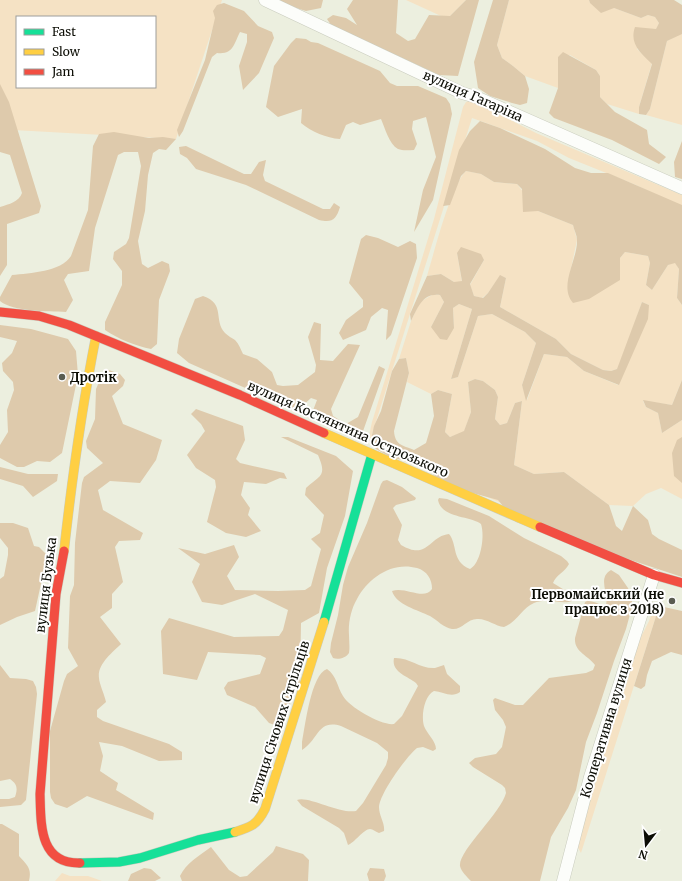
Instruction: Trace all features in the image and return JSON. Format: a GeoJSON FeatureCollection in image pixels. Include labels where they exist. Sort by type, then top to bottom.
{"type":"FeatureCollection","features":[{"type":"Feature","properties":{"kind":"street","name":"вулиця Гагаріна"},"geometry":{"type":"LineString","coordinates":[[265,0],[462,93],[476,97],[682,188]]}},
{"type":"Feature","properties":{"kind":"street","name":"вулиця Костянтина Острозького"},"geometry":{"type":"LineString","coordinates":[[0,312],[39,316],[69,325],[240,394],[305,425],[500,511],[654,575],[682,583]]}},
{"type":"Feature","properties":{"kind":"street","name":"вулиця Бузька"},"geometry":{"type":"LineString","coordinates":[[44,840],[40,794],[53,616],[63,557],[71,484],[82,409],[96,336]]}},
{"type":"Feature","properties":{"kind":"street","name":"вулиця Січових Стрільців"},"geometry":{"type":"LineString","coordinates":[[44,840],[51,852],[69,863],[119,862],[140,858],[198,840],[250,827],[259,820],[265,809],[316,652],[372,454]]}},
{"type":"Feature","properties":{"kind":"street","name":"Кооперативна вулиця"},"geometry":{"type":"LineString","coordinates":[[563,881],[590,777],[654,575]]}},
{"type":"Feature","properties":{"kind":"shaded area"},"geometry":{"type":"Polygon","coordinates":[[[0,0],[222,0],[176,139],[13,130],[0,102],[0,0]]]}},
{"type":"Feature","properties":{"kind":"shaded area"},"geometry":{"type":"Polygon","coordinates":[[[270,0],[323,0],[321,8],[306,11],[270,0]]]}},
{"type":"Feature","properties":{"kind":"shaded area"},"geometry":{"type":"Polygon","coordinates":[[[353,0],[398,0],[396,33],[408,41],[415,39],[429,15],[450,16],[466,0],[479,0],[458,76],[439,75],[331,25],[327,19],[333,15],[346,18],[357,25],[347,9],[353,0]]]}},
{"type":"Feature","properties":{"kind":"shaded area"},"geometry":{"type":"Polygon","coordinates":[[[406,0],[466,0],[450,16],[441,16],[406,0]]]}},
{"type":"Feature","properties":{"kind":"shaded area"},"geometry":{"type":"Polygon","coordinates":[[[493,0],[509,0],[497,45],[502,58],[525,76],[529,89],[527,103],[520,105],[512,103],[490,96],[478,88],[474,62],[493,0]]]}},
{"type":"Feature","properties":{"kind":"shaded area"},"geometry":{"type":"Polygon","coordinates":[[[509,0],[589,0],[590,3],[614,8],[641,18],[648,15],[655,17],[659,23],[656,30],[637,49],[652,63],[639,107],[639,114],[607,104],[600,97],[600,76],[596,70],[570,55],[558,57],[558,88],[525,76],[502,58],[497,45],[509,0]]]}},
{"type":"Feature","properties":{"kind":"shaded area"},"geometry":{"type":"Polygon","coordinates":[[[589,0],[674,0],[682,5],[682,34],[667,41],[650,109],[646,115],[639,114],[639,107],[652,64],[637,48],[634,33],[635,27],[656,29],[659,23],[655,17],[648,15],[641,18],[614,8],[601,13],[590,3],[589,0]]]}},
{"type":"Feature","properties":{"kind":"shaded area"},"geometry":{"type":"Polygon","coordinates":[[[224,3],[244,11],[258,26],[272,32],[274,38],[259,73],[243,90],[239,66],[247,42],[247,34],[240,32],[230,50],[217,53],[212,57],[183,131],[179,137],[177,130],[205,60],[215,18],[213,11],[217,5],[224,3]]]}},
{"type":"Feature","properties":{"kind":"shaded area"},"geometry":{"type":"Polygon","coordinates":[[[682,34],[682,125],[646,115],[650,109],[667,41],[682,34]]]}},
{"type":"Feature","properties":{"kind":"shaded area"},"geometry":{"type":"Polygon","coordinates":[[[296,38],[306,39],[311,42],[318,43],[380,71],[390,83],[397,86],[418,86],[446,98],[450,104],[452,114],[433,200],[414,232],[423,190],[436,157],[426,117],[413,121],[412,129],[417,144],[414,150],[402,150],[395,147],[392,143],[381,119],[360,125],[353,122],[346,125],[340,139],[319,134],[301,123],[302,109],[278,117],[266,107],[274,66],[296,38]]]}},
{"type":"Feature","properties":{"kind":"shaded area"},"geometry":{"type":"Polygon","coordinates":[[[563,52],[596,70],[600,76],[600,97],[615,112],[647,130],[649,144],[666,157],[659,164],[612,140],[554,118],[549,113],[558,88],[558,57],[563,52]]]}},
{"type":"Feature","properties":{"kind":"shaded area"},"geometry":{"type":"Polygon","coordinates":[[[0,84],[9,102],[41,206],[39,213],[7,224],[7,265],[0,276],[0,207],[16,201],[22,193],[10,155],[0,152],[0,84]]]}},
{"type":"Feature","properties":{"kind":"shaded area"},"geometry":{"type":"Polygon","coordinates":[[[471,100],[536,133],[682,195],[682,208],[636,185],[569,158],[537,141],[472,118],[372,434],[648,566],[376,449],[370,439],[372,422],[434,219],[463,107],[466,102],[471,100]]]}},
{"type":"Feature","properties":{"kind":"shaded area"},"geometry":{"type":"Polygon","coordinates":[[[480,121],[500,128],[545,149],[575,168],[591,173],[608,173],[682,205],[682,305],[677,298],[679,269],[675,263],[668,265],[652,290],[646,285],[650,263],[648,256],[625,252],[620,258],[620,280],[589,299],[573,303],[567,289],[575,255],[577,238],[573,225],[538,211],[523,212],[522,189],[517,184],[494,182],[481,174],[466,171],[461,176],[450,205],[443,206],[459,150],[470,131],[480,121]]]}},
{"type":"Feature","properties":{"kind":"shaded area"},"geometry":{"type":"Polygon","coordinates":[[[114,132],[149,138],[163,137],[176,139],[166,150],[159,149],[153,153],[148,175],[145,211],[138,241],[142,264],[148,268],[162,261],[169,264],[170,271],[159,300],[157,344],[151,349],[127,342],[105,330],[105,322],[122,285],[122,271],[113,259],[114,252],[126,244],[129,238],[141,166],[138,152],[124,152],[118,155],[95,228],[89,271],[68,274],[64,280],[73,300],[66,312],[22,309],[6,305],[0,301],[0,297],[12,275],[53,269],[71,256],[88,210],[93,146],[99,134],[114,132]]]}},
{"type":"Feature","properties":{"kind":"shaded area"},"geometry":{"type":"Polygon","coordinates":[[[682,141],[682,179],[675,177],[674,162],[682,141]]]}},
{"type":"Feature","properties":{"kind":"shaded area"},"geometry":{"type":"Polygon","coordinates":[[[186,146],[244,174],[251,174],[259,162],[266,160],[263,175],[265,181],[323,209],[330,209],[334,203],[340,207],[333,220],[319,220],[246,185],[196,169],[187,158],[180,154],[179,147],[186,146]]]}},
{"type":"Feature","properties":{"kind":"shaded area"},"geometry":{"type":"Polygon","coordinates":[[[466,171],[481,174],[494,182],[517,184],[538,211],[573,225],[577,240],[568,283],[620,258],[625,252],[648,256],[650,263],[646,285],[652,290],[668,265],[675,262],[679,269],[677,298],[682,305],[682,380],[672,405],[643,401],[646,407],[658,413],[662,433],[682,420],[682,499],[661,488],[646,494],[633,506],[609,505],[564,472],[534,474],[514,465],[522,401],[515,403],[507,423],[500,425],[495,419],[498,397],[495,390],[483,381],[475,379],[468,382],[471,412],[464,432],[450,437],[445,432],[452,394],[438,390],[431,394],[407,382],[409,373],[406,358],[399,359],[411,321],[420,302],[432,295],[440,295],[444,302],[431,327],[454,328],[453,308],[459,304],[472,309],[451,379],[458,377],[478,316],[492,314],[525,332],[536,343],[522,385],[527,400],[544,354],[567,357],[584,371],[618,385],[649,305],[642,302],[621,363],[617,369],[611,371],[603,370],[571,354],[556,339],[500,307],[506,278],[500,276],[488,293],[482,298],[474,296],[470,285],[484,260],[457,253],[462,282],[454,282],[441,274],[427,276],[449,204],[460,179],[466,171]]]}},
{"type":"Feature","properties":{"kind":"shaded area"},"geometry":{"type":"Polygon","coordinates":[[[366,235],[378,238],[398,247],[410,241],[416,244],[417,258],[391,335],[386,340],[388,310],[382,308],[371,317],[366,330],[343,340],[339,333],[346,320],[363,307],[363,300],[349,283],[361,239],[366,235]]]}},
{"type":"Feature","properties":{"kind":"shaded area"},"geometry":{"type":"Polygon","coordinates":[[[461,247],[481,254],[484,260],[470,284],[474,296],[483,298],[500,275],[506,278],[500,307],[556,339],[571,354],[603,370],[611,371],[617,369],[642,302],[649,305],[648,319],[619,385],[584,371],[567,357],[544,354],[526,401],[522,385],[536,343],[525,332],[492,314],[478,316],[458,377],[451,379],[472,309],[459,304],[453,308],[454,328],[447,340],[440,339],[431,327],[444,302],[440,295],[429,296],[421,302],[411,321],[410,314],[427,276],[441,274],[454,282],[462,281],[457,253],[461,247]]]}},
{"type":"Feature","properties":{"kind":"shaded area"},"geometry":{"type":"Polygon","coordinates":[[[203,296],[210,299],[217,308],[220,323],[225,333],[235,340],[243,354],[257,359],[272,372],[277,385],[298,385],[315,372],[316,365],[308,337],[314,322],[321,324],[320,360],[333,361],[348,344],[360,345],[331,409],[333,416],[346,424],[358,417],[379,366],[385,369],[362,434],[359,438],[316,419],[312,413],[317,400],[311,398],[300,408],[293,409],[189,363],[177,353],[179,339],[195,299],[203,296]]]}},
{"type":"Feature","properties":{"kind":"shaded area"},"geometry":{"type":"Polygon","coordinates":[[[0,325],[31,329],[68,339],[76,351],[78,375],[62,453],[50,462],[37,461],[24,467],[17,467],[0,458],[0,445],[8,432],[7,410],[14,390],[13,382],[3,371],[2,363],[12,353],[17,341],[0,337],[0,325]]]}},
{"type":"Feature","properties":{"kind":"shaded area"},"geometry":{"type":"Polygon","coordinates":[[[406,358],[409,373],[394,431],[396,439],[400,444],[414,450],[426,443],[434,416],[431,394],[438,390],[452,394],[445,432],[450,437],[464,431],[471,412],[468,382],[475,379],[483,381],[495,390],[498,397],[495,419],[500,425],[507,423],[515,403],[522,401],[514,465],[534,474],[564,472],[609,505],[616,526],[622,531],[633,506],[648,520],[652,534],[682,550],[682,577],[516,522],[498,500],[444,485],[430,471],[409,461],[392,458],[376,449],[372,443],[372,435],[374,426],[381,411],[392,371],[399,359],[406,358]]]}},
{"type":"Feature","properties":{"kind":"shaded area"},"geometry":{"type":"Polygon","coordinates":[[[106,369],[120,374],[125,380],[123,386],[112,396],[123,424],[162,440],[156,460],[140,483],[110,481],[98,490],[103,510],[143,533],[140,540],[119,541],[115,547],[123,582],[112,594],[112,608],[100,617],[121,644],[106,659],[100,668],[99,680],[106,702],[97,710],[97,717],[103,721],[169,744],[182,752],[182,760],[159,761],[122,746],[99,742],[103,756],[100,771],[118,783],[116,790],[154,813],[153,820],[87,796],[67,808],[55,804],[51,798],[50,792],[50,731],[67,674],[78,666],[68,648],[70,596],[74,585],[75,543],[82,483],[84,477],[103,463],[87,448],[86,441],[95,419],[96,389],[106,369]]]}},
{"type":"Feature","properties":{"kind":"shaded area"},"geometry":{"type":"Polygon","coordinates":[[[682,380],[682,420],[662,433],[658,413],[646,407],[643,400],[672,405],[682,380]]]}},
{"type":"Feature","properties":{"kind":"shaded area"},"geometry":{"type":"Polygon","coordinates":[[[196,409],[243,426],[245,440],[236,459],[240,463],[284,473],[287,479],[280,478],[266,484],[244,482],[241,495],[250,508],[248,515],[261,531],[246,537],[226,533],[207,522],[216,487],[215,480],[196,468],[187,455],[205,431],[201,424],[191,414],[196,409]]]}},
{"type":"Feature","properties":{"kind":"shaded area"},"geometry":{"type":"Polygon","coordinates":[[[281,437],[288,437],[336,456],[353,471],[345,516],[327,568],[319,613],[301,623],[300,682],[282,721],[275,725],[269,723],[255,707],[227,695],[224,688],[228,682],[260,674],[266,658],[260,655],[208,652],[197,680],[163,674],[161,631],[169,618],[234,637],[279,636],[283,630],[288,610],[255,594],[222,605],[202,602],[192,582],[200,564],[178,548],[205,554],[234,545],[239,557],[227,576],[235,590],[305,590],[311,586],[321,549],[311,539],[320,533],[324,515],[305,495],[306,488],[321,474],[321,462],[318,455],[281,437]]]}},
{"type":"Feature","properties":{"kind":"shaded area"},"geometry":{"type":"Polygon","coordinates":[[[682,437],[682,483],[674,476],[672,453],[677,440],[682,437]]]}},
{"type":"Feature","properties":{"kind":"shaded area"},"geometry":{"type":"Polygon","coordinates":[[[0,467],[28,474],[58,474],[57,481],[33,497],[23,486],[0,479],[0,467]]]}},
{"type":"Feature","properties":{"kind":"shaded area"},"geometry":{"type":"Polygon","coordinates":[[[387,480],[402,487],[416,498],[415,500],[396,505],[393,508],[402,525],[398,540],[401,545],[410,549],[423,549],[442,536],[449,534],[452,538],[457,557],[460,562],[470,569],[474,566],[481,549],[483,535],[481,524],[476,521],[457,516],[445,510],[440,506],[438,500],[439,498],[447,499],[489,516],[524,538],[561,556],[569,564],[553,583],[571,594],[573,598],[572,601],[544,601],[534,603],[504,627],[484,620],[473,619],[459,628],[452,629],[443,626],[430,616],[403,603],[394,596],[392,591],[397,590],[419,594],[429,592],[432,589],[431,582],[424,571],[408,566],[390,569],[374,578],[362,591],[350,616],[349,653],[342,658],[333,658],[330,652],[331,643],[348,567],[367,523],[381,484],[383,481],[387,480]]]}},
{"type":"Feature","properties":{"kind":"shaded area"},"geometry":{"type":"Polygon","coordinates":[[[0,523],[13,523],[28,528],[34,546],[39,547],[49,557],[44,570],[35,611],[0,625],[0,579],[4,576],[8,548],[0,538],[0,523]]]}},
{"type":"Feature","properties":{"kind":"shaded area"},"geometry":{"type":"Polygon","coordinates":[[[611,570],[619,575],[628,588],[632,598],[632,607],[626,629],[586,742],[576,790],[568,808],[551,837],[540,881],[471,881],[464,874],[460,866],[461,859],[503,801],[506,793],[505,788],[502,785],[469,763],[475,758],[496,754],[502,747],[506,727],[503,720],[495,710],[493,700],[495,698],[515,705],[523,705],[549,678],[586,673],[593,670],[595,665],[579,650],[575,643],[575,638],[585,602],[590,601],[601,605],[606,605],[607,600],[604,581],[607,573],[611,570]]]}},
{"type":"Feature","properties":{"kind":"shaded area"},"geometry":{"type":"Polygon","coordinates":[[[664,607],[682,611],[682,655],[671,652],[652,661],[645,686],[641,689],[634,686],[657,613],[664,607]]]}},
{"type":"Feature","properties":{"kind":"shaded area"},"geometry":{"type":"Polygon","coordinates":[[[654,608],[657,613],[581,853],[577,846],[630,659],[654,608]]]}},
{"type":"Feature","properties":{"kind":"shaded area"},"geometry":{"type":"Polygon","coordinates":[[[394,658],[405,659],[430,668],[444,665],[447,674],[460,686],[460,692],[451,695],[434,691],[428,697],[423,712],[423,722],[425,729],[435,743],[436,749],[433,751],[423,747],[417,748],[400,767],[380,801],[379,807],[384,825],[384,831],[379,833],[371,829],[368,830],[348,845],[344,833],[339,828],[302,806],[297,800],[308,800],[341,810],[356,811],[363,803],[386,765],[388,752],[377,743],[341,726],[333,725],[327,725],[323,728],[308,746],[302,750],[307,714],[317,680],[321,673],[327,669],[335,678],[343,696],[352,705],[374,719],[389,724],[394,724],[402,716],[418,686],[397,670],[394,663],[394,658]]]}},
{"type":"Feature","properties":{"kind":"shaded area"},"geometry":{"type":"Polygon","coordinates":[[[0,665],[10,678],[33,681],[37,694],[26,800],[21,805],[0,807],[0,799],[15,797],[17,789],[10,779],[0,781],[0,665]]]}},
{"type":"Feature","properties":{"kind":"shaded area"},"geometry":{"type":"Polygon","coordinates":[[[0,824],[19,834],[19,856],[29,870],[29,881],[0,881],[0,824]]]}},
{"type":"Feature","properties":{"kind":"shaded area"},"geometry":{"type":"Polygon","coordinates":[[[276,846],[303,854],[309,860],[308,881],[182,881],[180,876],[189,863],[211,847],[229,870],[240,877],[247,876],[273,852],[276,846]]]}},
{"type":"Feature","properties":{"kind":"shaded area"},"geometry":{"type":"Polygon","coordinates":[[[144,868],[151,869],[161,878],[155,881],[128,881],[131,874],[144,868]]]}},
{"type":"Feature","properties":{"kind":"shaded area"},"geometry":{"type":"Polygon","coordinates":[[[370,868],[384,869],[386,876],[384,881],[369,881],[367,874],[370,868]]]}},
{"type":"Feature","properties":{"kind":"shaded area"},"geometry":{"type":"Polygon","coordinates":[[[62,873],[70,876],[88,876],[102,881],[55,881],[62,873]]]}},
{"type":"Feature","properties":{"kind":"traffic: fast"},"geometry":{"type":"LineString","coordinates":[[324,622],[372,454]]}},
{"type":"Feature","properties":{"kind":"traffic: fast"},"geometry":{"type":"LineString","coordinates":[[80,863],[119,862],[140,858],[198,840],[235,832]]}},
{"type":"Feature","properties":{"kind":"traffic: slow"},"geometry":{"type":"LineString","coordinates":[[64,551],[70,497],[86,389],[96,336]]}},
{"type":"Feature","properties":{"kind":"traffic: slow"},"geometry":{"type":"LineString","coordinates":[[324,433],[540,527]]}},
{"type":"Feature","properties":{"kind":"traffic: slow"},"geometry":{"type":"LineString","coordinates":[[235,832],[253,825],[265,809],[324,622]]}},
{"type":"Feature","properties":{"kind":"traffic: jam"},"geometry":{"type":"LineString","coordinates":[[0,312],[39,316],[69,325],[240,395],[324,433]]}},
{"type":"Feature","properties":{"kind":"traffic: jam"},"geometry":{"type":"LineString","coordinates":[[540,527],[654,575],[682,583]]}},
{"type":"Feature","properties":{"kind":"traffic: jam"},"geometry":{"type":"LineString","coordinates":[[64,551],[56,594],[40,794],[41,818],[45,840],[50,850],[57,857],[67,862],[80,863]]}},
{"type":"Feature","properties":{"kind":"place","name":"Дротік"},"geometry":{"type":"Point","coordinates":[62,377]}},
{"type":"Feature","properties":{"kind":"place","name":"Первомайський (не працює з 2018)"},"geometry":{"type":"Point","coordinates":[672,601]}}]}
